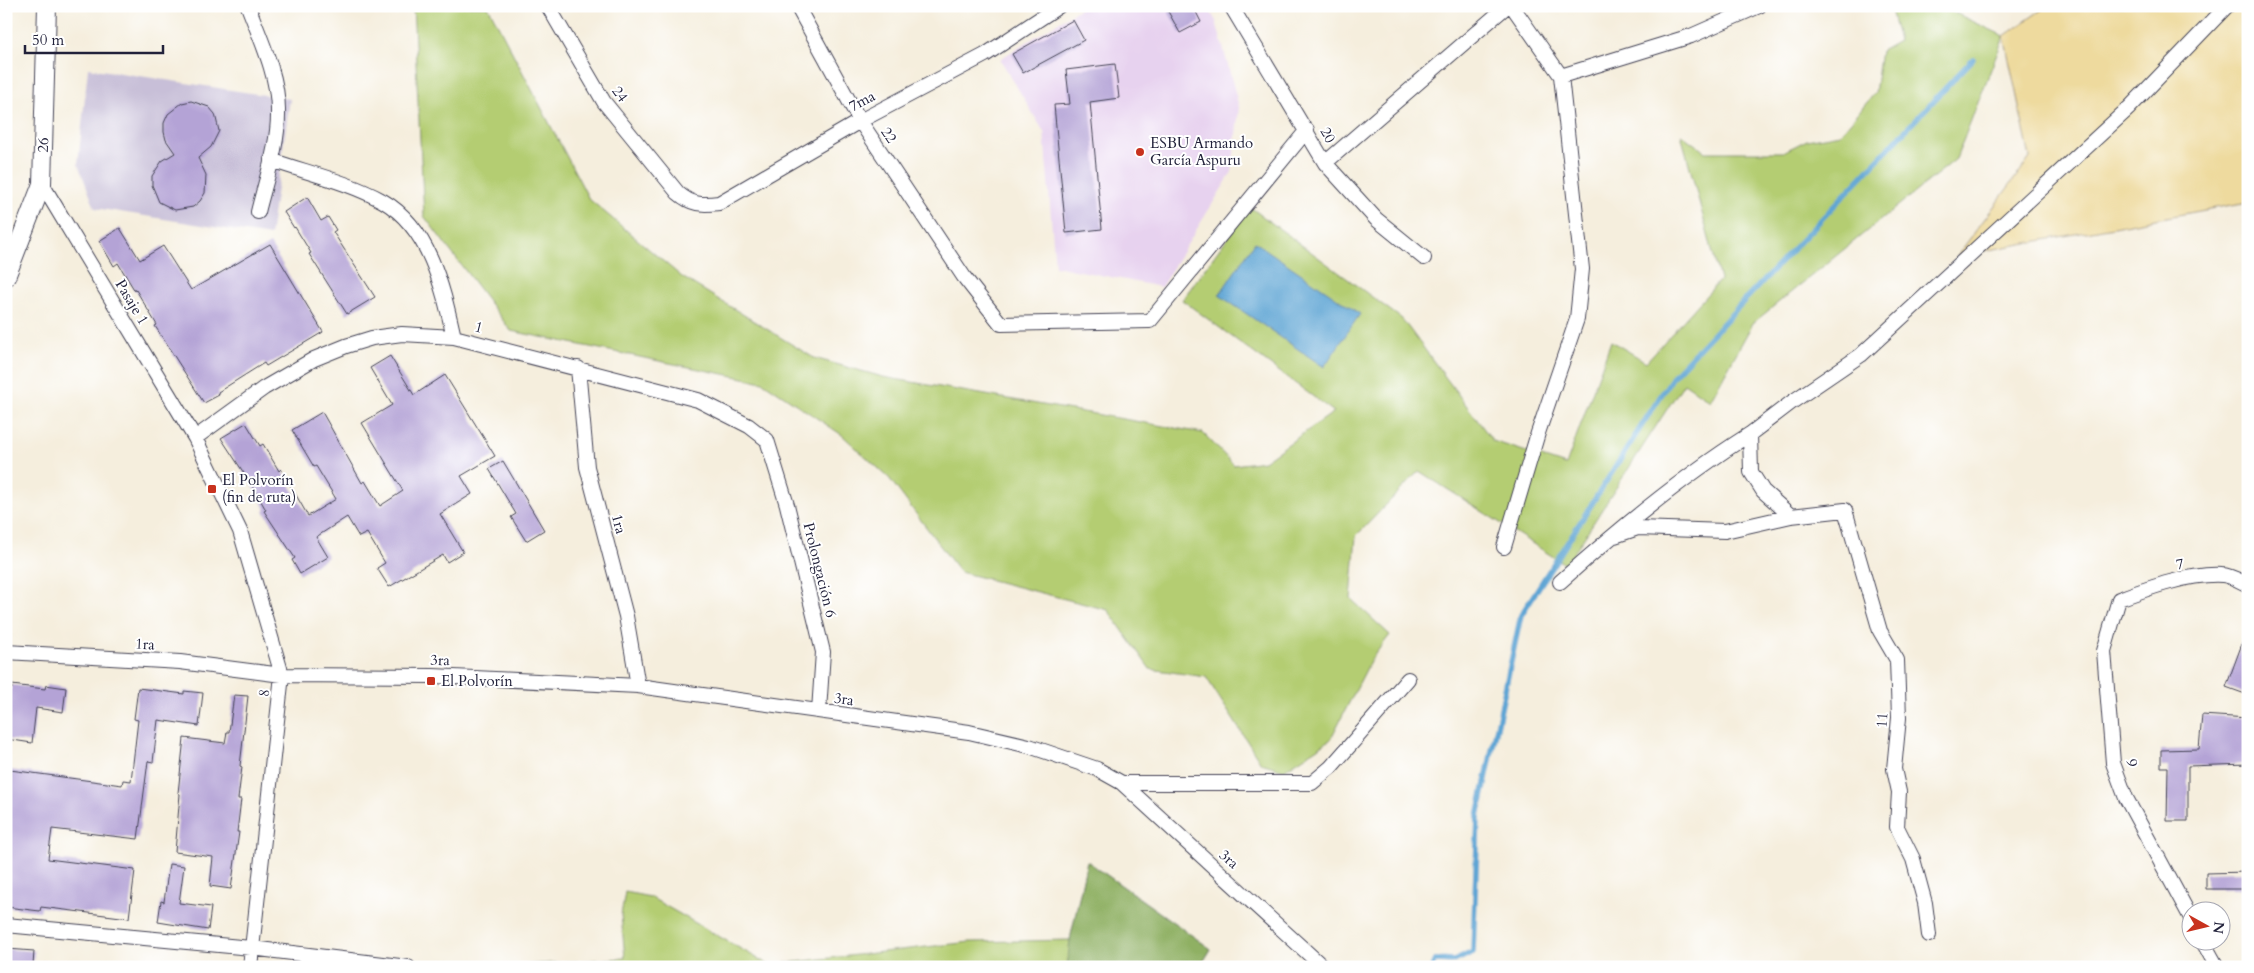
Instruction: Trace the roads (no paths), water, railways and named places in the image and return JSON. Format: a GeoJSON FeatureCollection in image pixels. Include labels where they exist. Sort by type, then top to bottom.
{"type":"FeatureCollection","features":[{"type":"Feature","properties":{"kind":"street","name":"26"},"geometry":{"type":"LineString","coordinates":[[6,277],[42,184],[47,6]]}},
{"type":"Feature","properties":{"kind":"street"},"geometry":{"type":"LineString","coordinates":[[248,6],[272,74],[278,108],[277,133],[258,212]]}},
{"type":"Feature","properties":{"kind":"street","name":"24"},"geometry":{"type":"LineString","coordinates":[[548,6],[604,102],[678,192]]}},
{"type":"Feature","properties":{"kind":"street","name":"22"},"geometry":{"type":"LineString","coordinates":[[797,6],[860,120],[964,277],[1002,324],[1150,321],[1307,130]]}},
{"type":"Feature","properties":{"kind":"street","name":"7ma"},"geometry":{"type":"LineString","coordinates":[[678,192],[686,200],[697,205],[719,203],[860,120],[985,54],[1059,6]]}},
{"type":"Feature","properties":{"kind":"street","name":"20"},"geometry":{"type":"LineString","coordinates":[[1231,6],[1307,130],[1325,163],[1376,220],[1424,258]]}},
{"type":"Feature","properties":{"kind":"street"},"geometry":{"type":"LineString","coordinates":[[1325,163],[1507,6]]}},
{"type":"Feature","properties":{"kind":"street"},"geometry":{"type":"LineString","coordinates":[[1504,547],[1538,433],[1577,319],[1582,269],[1561,76],[1512,6]]}},
{"type":"Feature","properties":{"kind":"street"},"geometry":{"type":"LineString","coordinates":[[1561,76],[1691,36],[1759,6]]}},
{"type":"Feature","properties":{"kind":"street"},"geometry":{"type":"LineString","coordinates":[[1560,582],[1703,463],[1750,434],[1792,402],[1861,355],[2129,108],[2227,6]]}},
{"type":"Feature","properties":{"kind":"street"},"geometry":{"type":"LineString","coordinates":[[271,160],[348,186],[384,202],[407,222],[422,241],[444,292],[454,337]]}},
{"type":"Feature","properties":{"kind":"street","name":"Pasaje 1"},"geometry":{"type":"LineString","coordinates":[[42,184],[195,438]]}},
{"type":"Feature","properties":{"kind":"street","name":"1"},"geometry":{"type":"LineString","coordinates":[[195,438],[264,388],[314,359],[372,338],[402,334],[454,337],[698,400],[749,426],[767,440]]}},
{"type":"Feature","properties":{"kind":"street","name":"1ra"},"geometry":{"type":"LineString","coordinates":[[578,368],[588,466],[626,616],[638,686]]}},
{"type":"Feature","properties":{"kind":"street"},"geometry":{"type":"LineString","coordinates":[[1750,434],[1751,472],[1763,491],[1791,516]]}},
{"type":"Feature","properties":{"kind":"street","name":"8"},"geometry":{"type":"LineString","coordinates":[[195,438],[240,531],[282,675],[250,967]]}},
{"type":"Feature","properties":{"kind":"street","name":"Prolongación 6"},"geometry":{"type":"LineString","coordinates":[[767,440],[824,652],[818,711]]}},
{"type":"Feature","properties":{"kind":"street","name":"11"},"geometry":{"type":"LineString","coordinates":[[1791,516],[1845,510],[1880,631],[1897,660],[1899,718],[1894,768],[1899,792],[1897,827],[1913,859],[1925,903],[1929,935]]}},
{"type":"Feature","properties":{"kind":"street"},"geometry":{"type":"LineString","coordinates":[[1615,536],[1638,528],[1725,531],[1791,516]]}},
{"type":"Feature","properties":{"kind":"street","name":"7"},"geometry":{"type":"LineString","coordinates":[[2118,599],[2150,587],[2175,581],[2224,574],[2248,584]]}},
{"type":"Feature","properties":{"kind":"street","name":"9"},"geometry":{"type":"LineString","coordinates":[[2118,599],[2104,651],[2113,764],[2126,798],[2182,902]]}},
{"type":"Feature","properties":{"kind":"street","name":"1ra"},"geometry":{"type":"LineString","coordinates":[[6,652],[180,662],[282,675]]}},
{"type":"Feature","properties":{"kind":"street","name":"3ra"},"geometry":{"type":"LineString","coordinates":[[282,675],[433,676],[638,686],[968,732],[1029,746],[1097,769],[1122,783],[1323,967]]}},
{"type":"Feature","properties":{"kind":"street"},"geometry":{"type":"LineString","coordinates":[[1122,783],[1312,783],[1331,767],[1408,678]]}},
{"type":"Feature","properties":{"kind":"street"},"geometry":{"type":"LineString","coordinates":[[6,925],[251,948],[408,967]]}},
{"type":"Feature","properties":{"kind":"street"},"geometry":{"type":"LineString","coordinates":[[2207,950],[2216,967]]}},
{"type":"Feature","properties":{"kind":"water"},"geometry":{"type":"Polygon","coordinates":[[[1255,242],[1360,314],[1324,367],[1219,295],[1255,242]]]}},
{"type":"Feature","properties":{"kind":"waterway"},"geometry":{"type":"LineString","coordinates":[[1432,967],[1435,960],[1454,961],[1473,952],[1478,816],[1521,615],[1674,375],[1973,59]]}},
{"type":"Feature","properties":{"kind":"place","name":"ESBU Armando García Aspuru"},"geometry":{"type":"Point","coordinates":[1140,152]}},
{"type":"Feature","properties":{"kind":"place","name":"El Polvorín (fin de ruta)"},"geometry":{"type":"Point","coordinates":[212,489]}},
{"type":"Feature","properties":{"kind":"place","name":"El Polvorín"},"geometry":{"type":"Point","coordinates":[431,681]}}]}
